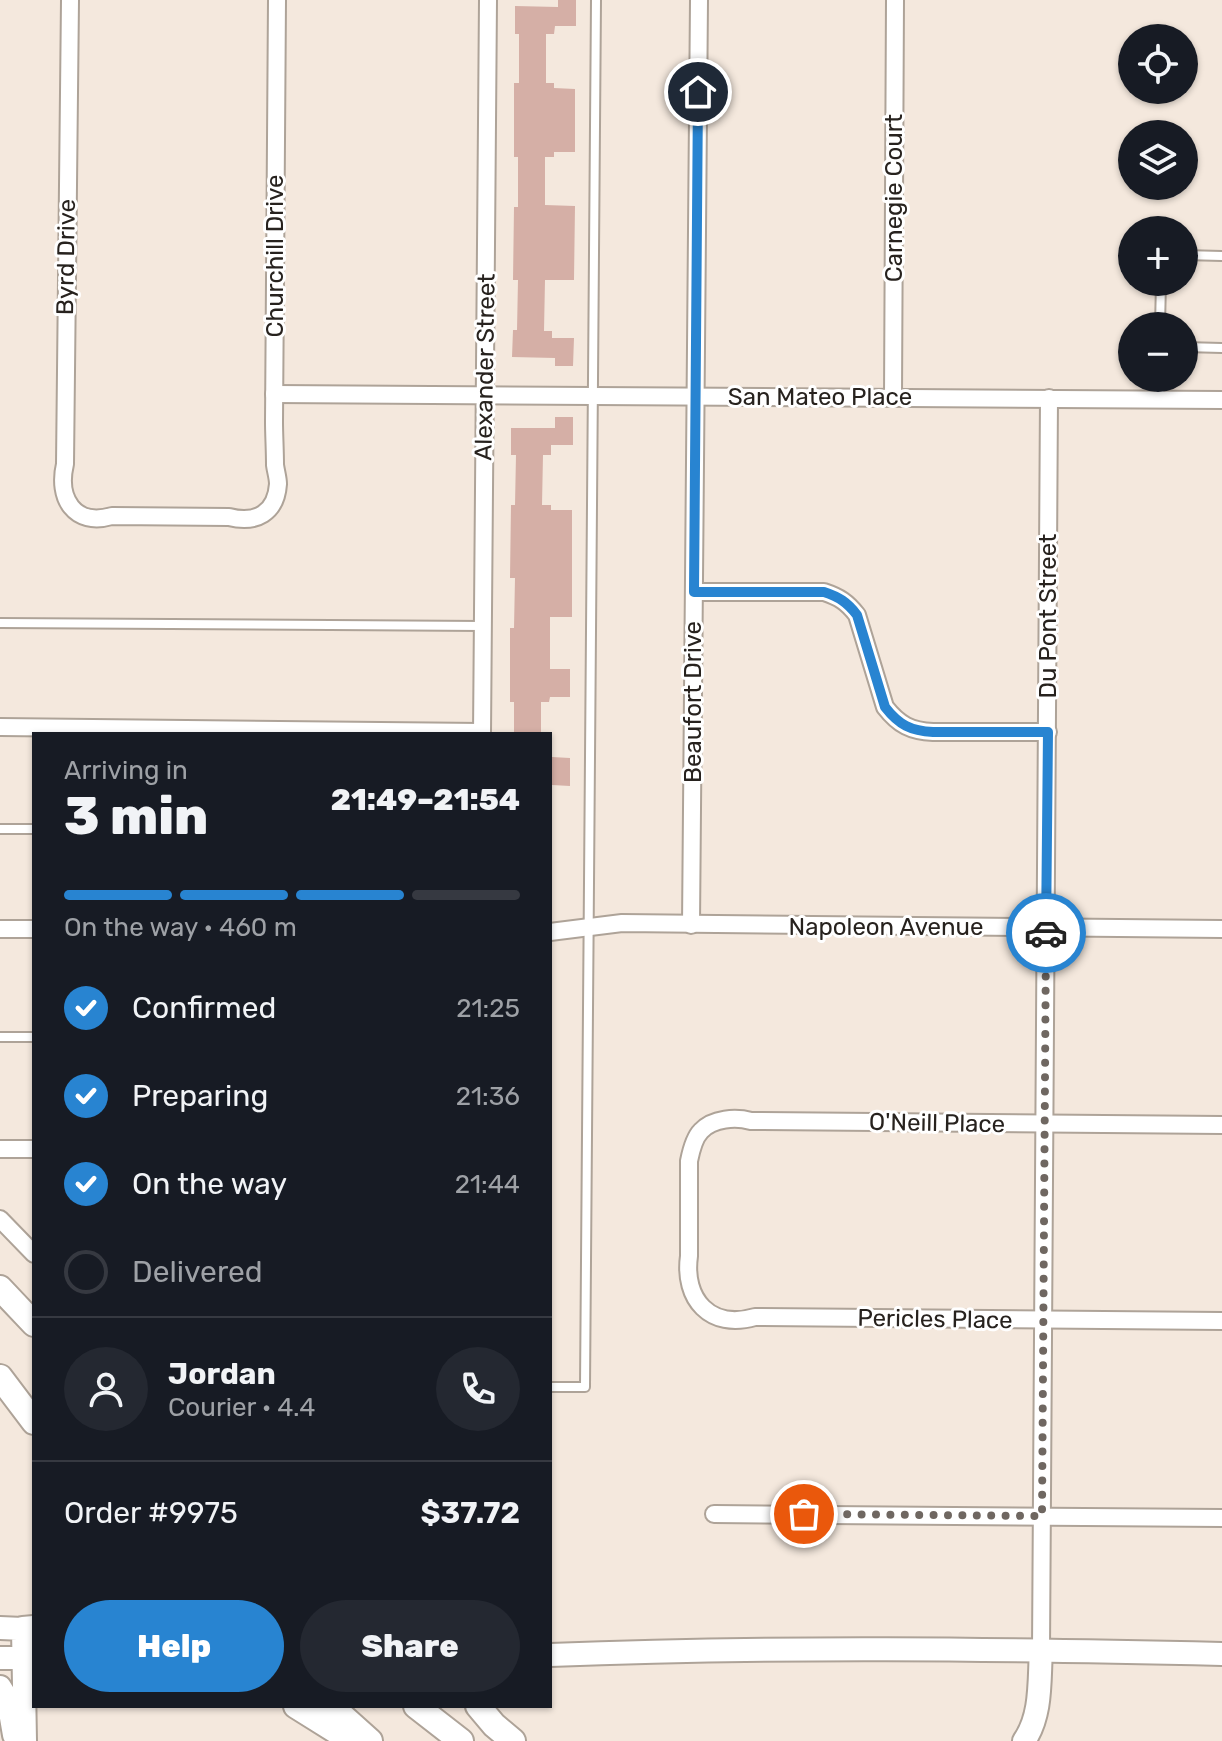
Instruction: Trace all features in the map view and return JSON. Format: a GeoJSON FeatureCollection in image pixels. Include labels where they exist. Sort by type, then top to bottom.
{"type":"FeatureCollection","features":[{"type":"Feature","properties":{"kind":"main road"},"geometry":{"type":"LineString","coordinates":[[0,1288],[32,1322]]}},
{"type":"Feature","properties":{"kind":"main road"},"geometry":{"type":"LineString","coordinates":[[0,1376],[32,1407]]}},
{"type":"Feature","properties":{"kind":"main road"},"geometry":{"type":"LineString","coordinates":[[0,1376],[32,1419]]}},
{"type":"Feature","properties":{"kind":"main road"},"geometry":{"type":"LineString","coordinates":[[19,1628],[25,1741]]}},
{"type":"Feature","properties":{"kind":"main road"},"geometry":{"type":"LineString","coordinates":[[1024,1741],[1038,1709],[1041,1650]]}},
{"type":"Feature","properties":{"kind":"main road"},"geometry":{"type":"LineString","coordinates":[[552,1655],[1041,1650],[1222,1654]]}},
{"type":"Feature","properties":{"kind":"main road"},"geometry":{"type":"LineString","coordinates":[[0,1687],[8,1700],[15,1741]]}},
{"type":"Feature","properties":{"kind":"main road"},"geometry":{"type":"LineString","coordinates":[[299,1708],[352,1741]]}},
{"type":"Feature","properties":{"kind":"main road"},"geometry":{"type":"LineString","coordinates":[[333,1708],[370,1741]]}},
{"type":"Feature","properties":{"kind":"main road"},"geometry":{"type":"LineString","coordinates":[[419,1708],[461,1741]]}},
{"type":"Feature","properties":{"kind":"main road"},"geometry":{"type":"LineString","coordinates":[[480,1708],[513,1741]]}},
{"type":"Feature","properties":{"kind":"street","name":"Byrd Drive"},"geometry":{"type":"LineString","coordinates":[[70,0],[65,464],[62,475],[66,500],[74,511],[95,519],[112,516],[229,517],[240,520],[262,515],[269,509]]}},
{"type":"Feature","properties":{"kind":"street","name":"Churchill Drive"},"geometry":{"type":"LineString","coordinates":[[269,509],[276,495],[278,480],[274,394],[277,0]]}},
{"type":"Feature","properties":{"kind":"street","name":"Alexander Street"},"geometry":{"type":"LineString","coordinates":[[482,732],[488,0]]}},
{"type":"Feature","properties":{"kind":"street","name":"Beaufort Drive"},"geometry":{"type":"LineString","coordinates":[[691,925],[699,0]]}},
{"type":"Feature","properties":{"kind":"street","name":"Carnegie Court"},"geometry":{"type":"LineString","coordinates":[[893,397],[895,0]]}},
{"type":"Feature","properties":{"kind":"street","name":"San Mateo Place"},"geometry":{"type":"LineString","coordinates":[[274,394],[1222,400]]}},
{"type":"Feature","properties":{"kind":"street","name":"Du Pont Street"},"geometry":{"type":"LineString","coordinates":[[1041,1650],[1049,398]]}},
{"type":"Feature","properties":{"kind":"street"},"geometry":{"type":"LineString","coordinates":[[694,592],[824,592],[838,597],[848,603],[857,615],[885,707],[907,728],[933,732],[1048,732]]}},
{"type":"Feature","properties":{"kind":"street"},"geometry":{"type":"LineString","coordinates":[[0,727],[402,732]]}},
{"type":"Feature","properties":{"kind":"street","name":"Napoleon Avenue"},"geometry":{"type":"LineString","coordinates":[[552,932],[622,923],[1222,929]]}},
{"type":"Feature","properties":{"kind":"street"},"geometry":{"type":"LineString","coordinates":[[0,929],[32,929]]}},
{"type":"Feature","properties":{"kind":"street","name":"O'Neill Place"},"geometry":{"type":"LineString","coordinates":[[700,1305],[689,1285],[687,1271],[689,1161],[702,1130],[721,1120],[1222,1125]]}},
{"type":"Feature","properties":{"kind":"street"},"geometry":{"type":"LineString","coordinates":[[0,1149],[32,1149]]}},
{"type":"Feature","properties":{"kind":"street"},"geometry":{"type":"LineString","coordinates":[[0,1219],[32,1252]]}},
{"type":"Feature","properties":{"kind":"street","name":"Pericles Place"},"geometry":{"type":"LineString","coordinates":[[700,1305],[719,1317],[733,1320],[755,1317],[1222,1321]]}},
{"type":"Feature","properties":{"kind":"street"},"geometry":{"type":"LineString","coordinates":[[714,1514],[1222,1518]]}},
{"type":"Feature","properties":{"kind":"lane"},"geometry":{"type":"LineString","coordinates":[[552,1387],[585,1387],[596,0]]}},
{"type":"Feature","properties":{"kind":"lane"},"geometry":{"type":"LineString","coordinates":[[1198,255],[1222,256]]}},
{"type":"Feature","properties":{"kind":"lane"},"geometry":{"type":"LineString","coordinates":[[1198,347],[1222,348]]}},
{"type":"Feature","properties":{"kind":"lane"},"geometry":{"type":"LineString","coordinates":[[1159,392],[1159,399]]}},
{"type":"Feature","properties":{"kind":"lane"},"geometry":{"type":"LineString","coordinates":[[0,623],[483,626]]}},
{"type":"Feature","properties":{"kind":"lane"},"geometry":{"type":"LineString","coordinates":[[0,829],[32,829]]}},
{"type":"Feature","properties":{"kind":"lane"},"geometry":{"type":"LineString","coordinates":[[0,1037],[32,1037]]}},
{"type":"Feature","properties":{"kind":"building"},"geometry":{"type":"Polygon","coordinates":[[[558,0],[576,0],[576,26],[555,26],[554,34],[546,34],[546,83],[554,83],[554,88],[575,89],[575,152],[554,152],[554,157],[545,157],[545,205],[575,206],[574,280],[545,280],[544,331],[552,331],[552,338],[574,338],[573,366],[555,366],[555,358],[512,357],[513,330],[517,330],[518,280],[513,280],[514,207],[518,207],[514,83],[519,83],[519,34],[515,34],[515,6],[558,7],[558,0]]]}},
{"type":"Feature","properties":{"kind":"building"},"geometry":{"type":"Polygon","coordinates":[[[555,417],[573,417],[573,445],[551,445],[551,455],[543,455],[542,505],[551,505],[551,510],[572,510],[572,617],[550,617],[550,669],[570,669],[570,697],[550,697],[549,702],[541,702],[541,732],[514,732],[514,702],[510,702],[510,628],[514,628],[515,578],[510,578],[511,505],[515,505],[516,455],[511,455],[511,428],[555,428],[555,417]]]}},
{"type":"Feature","properties":{"kind":"building"},"geometry":{"type":"Polygon","coordinates":[[[552,757],[570,758],[570,786],[552,785],[552,757]]]}},
{"type":"Feature","properties":{"kind":"way so far"},"geometry":{"type":"LineString","coordinates":[[804,1514],[1042,1516],[1046,933]]}},
{"type":"Feature","properties":{"kind":"route"},"geometry":{"type":"LineString","coordinates":[[698,92],[694,592],[824,592],[838,597],[848,603],[857,615],[885,707],[907,728],[933,732],[1048,732],[1046,933]]}}]}
